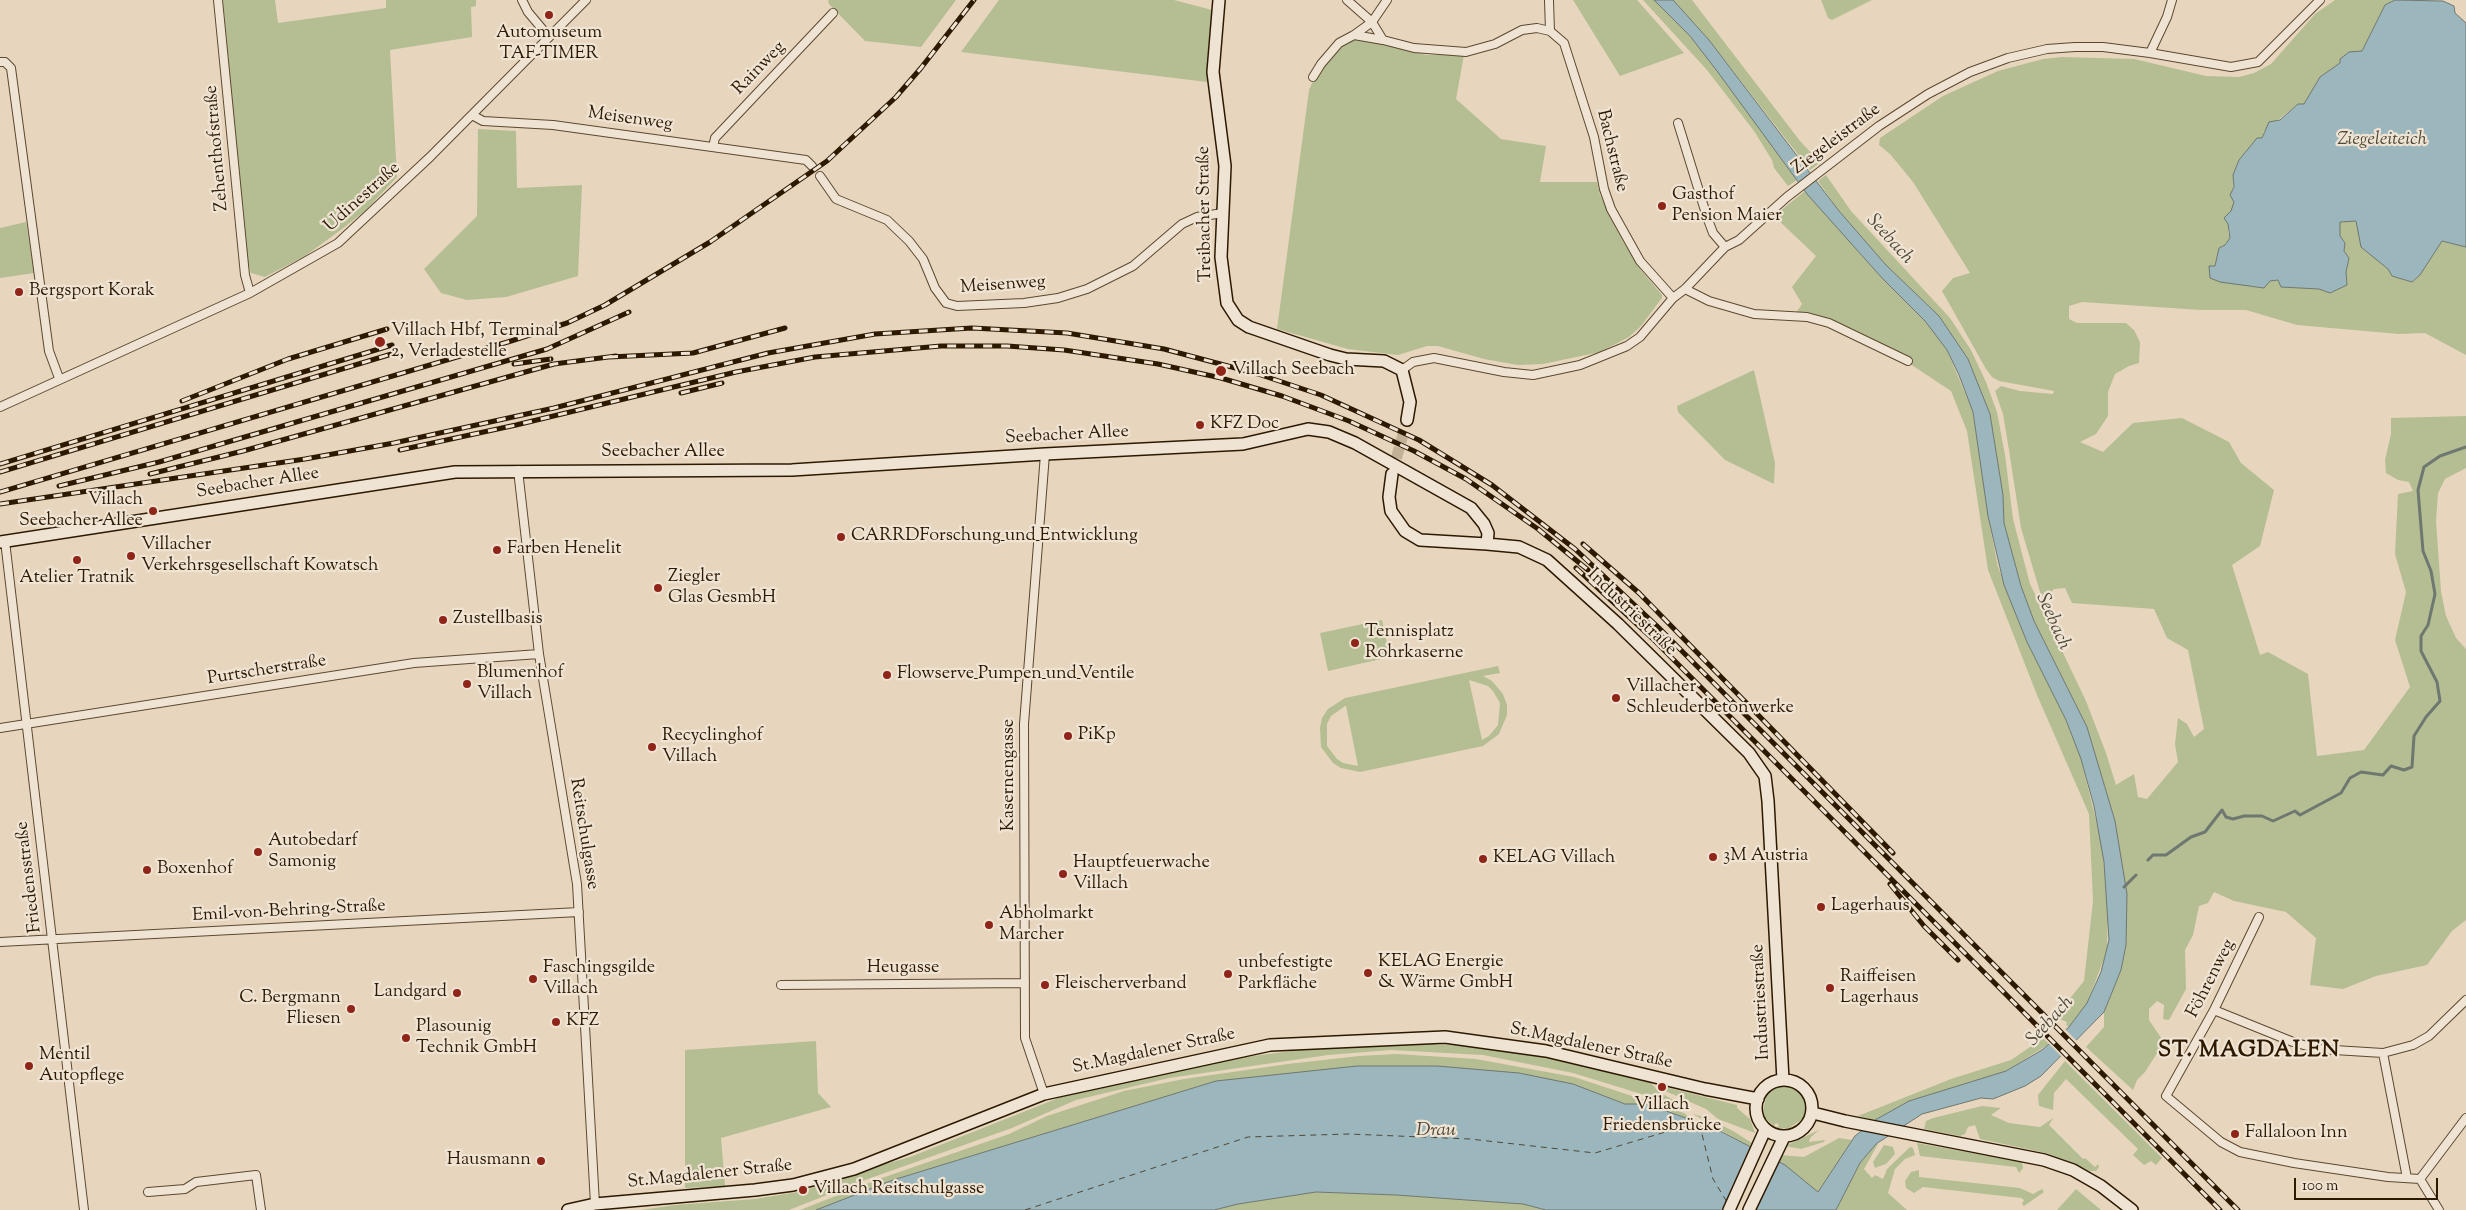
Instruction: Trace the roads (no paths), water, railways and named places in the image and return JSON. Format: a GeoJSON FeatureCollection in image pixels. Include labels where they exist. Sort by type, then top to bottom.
{"type":"FeatureCollection","features":[{"type":"Feature","properties":{"kind":"street","name":"Zehenthofstraße"},"geometry":{"type":"LineString","coordinates":[[218,0],[245,275],[250,293]]}},
{"type":"Feature","properties":{"kind":"street"},"geometry":{"type":"LineString","coordinates":[[522,0],[528,12],[549,37]]}},
{"type":"Feature","properties":{"kind":"street","name":"Udinestraße"},"geometry":{"type":"LineString","coordinates":[[0,407],[59,378],[250,293],[338,243],[472,115],[586,0]]}},
{"type":"Feature","properties":{"kind":"street","name":"Treibacher Straße"},"geometry":{"type":"LineString","coordinates":[[1219,0],[1213,72],[1224,147],[1221,256],[1226,303],[1238,320],[1249,327],[1330,355],[1346,359],[1384,362],[1402,370]]}},
{"type":"Feature","properties":{"kind":"street"},"geometry":{"type":"LineString","coordinates":[[1347,0],[1372,22],[1383,40]]}},
{"type":"Feature","properties":{"kind":"street"},"geometry":{"type":"LineString","coordinates":[[1313,77],[1339,43],[1354,36],[1372,22],[1388,0]]}},
{"type":"Feature","properties":{"kind":"street"},"geometry":{"type":"LineString","coordinates":[[1354,36],[1383,40],[1414,48],[1466,52],[1495,44],[1522,30],[1537,28],[1550,31],[1549,0]]}},
{"type":"Feature","properties":{"kind":"street"},"geometry":{"type":"LineString","coordinates":[[2150,53],[2167,17],[2172,0]]}},
{"type":"Feature","properties":{"kind":"street","name":"Ziegeleistraße"},"geometry":{"type":"LineString","coordinates":[[1402,370],[1413,362],[1434,358],[1504,372],[1533,375],[1580,365],[1627,346],[1640,337],[1673,298],[1685,289],[1725,248],[1739,240],[1794,192],[1879,126],[1928,94],[1970,72],[2008,58],[2047,50],[2075,47],[2102,47],[2231,66],[2258,62],[2320,0]]}},
{"type":"Feature","properties":{"kind":"street","name":"Rainweg"},"geometry":{"type":"LineString","coordinates":[[713,147],[715,138],[833,13]]}},
{"type":"Feature","properties":{"kind":"street","name":"Bachstraße"},"geometry":{"type":"LineString","coordinates":[[1550,31],[1564,43],[1594,137],[1604,189],[1611,209],[1640,262],[1673,298]]}},
{"type":"Feature","properties":{"kind":"street"},"geometry":{"type":"LineString","coordinates":[[0,62],[5,62],[11,68],[49,351],[59,378]]}},
{"type":"Feature","properties":{"kind":"street","name":"Meisenweg"},"geometry":{"type":"LineString","coordinates":[[472,115],[483,121],[553,125],[806,160],[812,166]]}},
{"type":"Feature","properties":{"kind":"street"},"geometry":{"type":"LineString","coordinates":[[1678,123],[1691,158],[1707,217],[1714,233],[1725,248]]}},
{"type":"Feature","properties":{"kind":"street","name":"Meisenweg"},"geometry":{"type":"LineString","coordinates":[[820,176],[836,199],[888,220],[909,241],[923,259],[935,288],[946,303],[958,306],[1024,303],[1058,298],[1087,289],[1133,266],[1182,224],[1198,217],[1223,213]]}},
{"type":"Feature","properties":{"kind":"street"},"geometry":{"type":"LineString","coordinates":[[1685,289],[1709,300],[1754,314],[1807,317],[1829,323],[1908,361]]}},
{"type":"Feature","properties":{"kind":"street"},"geometry":{"type":"LineString","coordinates":[[1402,370],[1410,402],[1407,420]]}},
{"type":"Feature","properties":{"kind":"street","name":"Seebacher Allee"},"geometry":{"type":"LineString","coordinates":[[2,541],[455,472],[518,470],[792,470],[1243,444],[1308,429],[1329,432],[1362,447],[1471,508],[1484,524],[1488,533],[1487,544]]}},
{"type":"Feature","properties":{"kind":"street","name":"Kasernengasse"},"geometry":{"type":"LineString","coordinates":[[1044,1094],[1025,1044],[1024,724],[1045,454]]}},
{"type":"Feature","properties":{"kind":"street","name":"Reitschulgasse"},"geometry":{"type":"LineString","coordinates":[[518,470],[539,654],[574,868],[579,912],[595,1204]]}},
{"type":"Feature","properties":{"kind":"street"},"geometry":{"type":"LineString","coordinates":[[1392,474],[1389,497],[1391,511],[1396,522],[1405,531],[1420,540],[1487,544]]}},
{"type":"Feature","properties":{"kind":"street","name":"Friedensstraße"},"geometry":{"type":"LineString","coordinates":[[2,541],[26,724],[84,1210]]}},
{"type":"Feature","properties":{"kind":"street","name":"Industriestraße"},"geometry":{"type":"LineString","coordinates":[[1487,544],[1510,545],[1536,553],[1564,573],[1748,753],[1765,776],[1768,801],[1783,1080]]}},
{"type":"Feature","properties":{"kind":"street","name":"Purtscherstraße"},"geometry":{"type":"LineString","coordinates":[[0,728],[414,663],[539,654]]}},
{"type":"Feature","properties":{"kind":"street","name":"Emil-von-Behring-Straße"},"geometry":{"type":"LineString","coordinates":[[0,942],[579,912]]}},
{"type":"Feature","properties":{"kind":"street","name":"Föhrenweg"},"geometry":{"type":"LineString","coordinates":[[2259,917],[2214,1010],[2166,1096],[2221,1142],[2240,1152],[2294,1163],[2420,1179]]}},
{"type":"Feature","properties":{"kind":"street","name":"Heugasse"},"geometry":{"type":"LineString","coordinates":[[781,984],[1025,983]]}},
{"type":"Feature","properties":{"kind":"street"},"geometry":{"type":"LineString","coordinates":[[2214,1010],[2293,1042],[2318,1050],[2383,1053],[2413,1045],[2429,1036],[2440,1028],[2466,1000]]}},
{"type":"Feature","properties":{"kind":"street","name":"St.Magdalener Straße"},"geometry":{"type":"LineString","coordinates":[[568,1210],[595,1204],[793,1185],[854,1169],[1044,1094],[1270,1046],[1439,1037],[1546,1051],[1705,1090],[1758,1099]]}},
{"type":"Feature","properties":{"kind":"street"},"geometry":{"type":"LineString","coordinates":[[2383,1053],[2407,1178]]}},
{"type":"Feature","properties":{"kind":"street"},"geometry":{"type":"LineString","coordinates":[[1783,1080],[1799,1084],[1808,1093],[1812,1103],[1812,1113],[1804,1129],[1797,1134],[1781,1139],[1764,1132],[1756,1112],[1758,1099],[1764,1088],[1772,1083],[1783,1080]]}},
{"type":"Feature","properties":{"kind":"street"},"geometry":{"type":"LineString","coordinates":[[1812,1113],[1917,1136],[2025,1155],[2058,1165],[2101,1186],[2132,1210]]}},
{"type":"Feature","properties":{"kind":"street"},"geometry":{"type":"LineString","coordinates":[[2439,1210],[2420,1179],[2466,1118]]}},
{"type":"Feature","properties":{"kind":"street"},"geometry":{"type":"LineString","coordinates":[[1729,1210],[1764,1132]]}},
{"type":"Feature","properties":{"kind":"street"},"geometry":{"type":"LineString","coordinates":[[1749,1210],[1781,1139]]}},
{"type":"Feature","properties":{"kind":"street"},"geometry":{"type":"LineString","coordinates":[[148,1192],[185,1188],[196,1182],[256,1175],[261,1210]]}},
{"type":"Feature","properties":{"kind":"water","name":"Drau"},"geometry":{"type":"Polygon","coordinates":[[[1654,0],[1673,0],[1709,40],[1839,211],[1886,265],[1939,316],[1968,359],[1990,414],[2003,495],[2004,523],[2021,586],[2034,621],[2087,727],[2115,821],[2127,894],[2126,945],[2121,970],[2104,1012],[2041,1076],[2025,1086],[1993,1099],[1981,1098],[1922,1114],[1876,1144],[1860,1163],[1836,1210],[1546,1210],[1523,1204],[1396,1195],[1316,1192],[1238,1204],[1214,1210],[816,1210],[893,1180],[1216,1081],[1357,1066],[1437,1066],[1519,1073],[1573,1084],[1625,1104],[1646,1104],[1686,1118],[1698,1125],[1703,1122],[1785,1165],[1818,1192],[1855,1136],[1875,1120],[1909,1101],[2006,1071],[2042,1050],[2069,1027],[2087,1003],[2101,972],[2109,940],[2104,862],[2094,806],[2081,759],[2066,720],[2027,642],[2004,585],[1988,516],[1973,412],[1959,375],[1947,350],[1925,321],[1882,278],[1807,194],[1690,36],[1654,0]]]}},
{"type":"Feature","properties":{"kind":"water","name":"Ziegeleiteich"},"geometry":{"type":"Polygon","coordinates":[[[2395,0],[2443,1],[2454,6],[2455,13],[2466,23],[2466,247],[2442,241],[2420,275],[2412,282],[2392,276],[2388,269],[2361,247],[2356,221],[2340,222],[2340,236],[2345,243],[2344,251],[2349,258],[2346,272],[2347,285],[2330,293],[2319,289],[2281,287],[2278,280],[2270,281],[2264,288],[2220,282],[2210,278],[2209,266],[2215,266],[2219,248],[2225,245],[2230,238],[2228,224],[2224,218],[2231,211],[2234,202],[2230,195],[2234,187],[2233,175],[2239,160],[2257,138],[2262,138],[2269,122],[2280,120],[2298,104],[2304,104],[2320,77],[2340,63],[2340,59],[2349,52],[2362,51],[2385,5],[2395,0]]]}},
{"type":"Feature","properties":{"kind":"waterway"},"geometry":{"type":"LineString","coordinates":[[2148,860],[2153,855],[2166,855],[2191,837],[2205,832],[2222,810],[2226,817],[2233,819],[2244,816],[2262,816],[2273,821],[2295,811],[2300,815],[2341,793],[2350,778],[2361,772],[2383,775],[2391,766],[2404,770],[2412,767],[2414,736],[2426,717],[2440,701],[2437,682],[2421,651],[2421,636],[2428,625],[2435,594],[2431,571],[2423,551],[2418,490],[2424,467],[2440,456],[2466,447]]}},
{"type":"Feature","properties":{"kind":"waterway"},"geometry":{"type":"LineString","coordinates":[[2124,887],[2136,875]]}},
{"type":"Feature","properties":{"kind":"tunnel"},"geometry":{"type":"LineString","coordinates":[[1392,474],[1407,420]]}},
{"type":"Feature","properties":{"kind":"railway"},"geometry":{"type":"LineString","coordinates":[[0,492],[511,341],[567,323],[605,305],[710,242],[827,161],[896,97],[974,0]]}},
{"type":"Feature","properties":{"kind":"railway"},"geometry":{"type":"LineString","coordinates":[[59,486],[159,462],[547,349],[629,312]]}},
{"type":"Feature","properties":{"kind":"railway"},"geometry":{"type":"LineString","coordinates":[[609,357],[693,353],[785,328]]}},
{"type":"Feature","properties":{"kind":"railway"},"geometry":{"type":"LineString","coordinates":[[0,504],[305,459],[394,443],[554,408],[768,353],[875,334],[972,328],[1067,333],[1164,349],[1258,374],[1321,395],[1419,440],[1492,485],[1575,549],[1658,627],[2238,1210]]}},
{"type":"Feature","properties":{"kind":"railway"},"geometry":{"type":"LineString","coordinates":[[182,401],[288,359],[387,329]]}},
{"type":"Feature","properties":{"kind":"railway"},"geometry":{"type":"LineString","coordinates":[[0,464],[392,345]]}},
{"type":"Feature","properties":{"kind":"railway"},"geometry":{"type":"LineString","coordinates":[[400,450],[516,425],[736,372],[815,357],[941,346],[1007,346],[1064,350],[1158,364],[1221,378],[1282,396],[1349,421],[1414,451],[1466,479],[1538,529],[1588,570]]}},
{"type":"Feature","properties":{"kind":"railway"},"geometry":{"type":"LineString","coordinates":[[0,472],[395,353]]}},
{"type":"Feature","properties":{"kind":"railway"},"geometry":{"type":"LineString","coordinates":[[150,474],[243,451],[554,364],[616,356]]}},
{"type":"Feature","properties":{"kind":"railway"},"geometry":{"type":"LineString","coordinates":[[514,364],[551,359]]}},
{"type":"Feature","properties":{"kind":"railway"},"geometry":{"type":"LineString","coordinates":[[681,393],[722,383]]}},
{"type":"Feature","properties":{"kind":"railway"},"geometry":{"type":"LineString","coordinates":[[1583,544],[1639,593],[1893,853]]}},
{"type":"Feature","properties":{"kind":"railway"},"geometry":{"type":"LineString","coordinates":[[1576,568],[1655,641],[2220,1210]]}},
{"type":"Feature","properties":{"kind":"railway"},"geometry":{"type":"LineString","coordinates":[[1890,884],[1924,926],[1958,960]]}},
{"type":"Feature","properties":{"kind":"place","name":"Automuseum TAF-TIMER"},"geometry":{"type":"Point","coordinates":[549,15]}},
{"type":"Feature","properties":{"kind":"place","name":"Gasthof Pension Maier"},"geometry":{"type":"Point","coordinates":[1662,206]}},
{"type":"Feature","properties":{"kind":"place","name":"Bergsport Korak"},"geometry":{"type":"Point","coordinates":[19,292]}},
{"type":"Feature","properties":{"kind":"place","name":"Villach Hbf, Terminal 2, Verladestelle"},"geometry":{"type":"Point","coordinates":[380,342]}},
{"type":"Feature","properties":{"kind":"place","name":"Villach Seebach"},"geometry":{"type":"Point","coordinates":[1221,371]}},
{"type":"Feature","properties":{"kind":"place","name":"KFZ Doc"},"geometry":{"type":"Point","coordinates":[1200,425]}},
{"type":"Feature","properties":{"kind":"place","name":"Villach Seebacher Allee"},"geometry":{"type":"Point","coordinates":[153,511]}},
{"type":"Feature","properties":{"kind":"place","name":"CARRDForschung_und_Entwicklung"},"geometry":{"type":"Point","coordinates":[841,537]}},
{"type":"Feature","properties":{"kind":"place","name":"Farben Henelit"},"geometry":{"type":"Point","coordinates":[497,550]}},
{"type":"Feature","properties":{"kind":"place","name":"Villacher Verkehrsgesellschaft Kowatsch"},"geometry":{"type":"Point","coordinates":[131,556]}},
{"type":"Feature","properties":{"kind":"place","name":"Atelier Tratnik"},"geometry":{"type":"Point","coordinates":[77,560]}},
{"type":"Feature","properties":{"kind":"place","name":"Ziegler Glas GesmbH"},"geometry":{"type":"Point","coordinates":[658,588]}},
{"type":"Feature","properties":{"kind":"place","name":"Zustellbasis"},"geometry":{"type":"Point","coordinates":[443,620]}},
{"type":"Feature","properties":{"kind":"place","name":"Tennisplatz Rohrkaserne"},"geometry":{"type":"Point","coordinates":[1355,643]}},
{"type":"Feature","properties":{"kind":"place","name":"Flowserve_Pumpen_und_Ventile"},"geometry":{"type":"Point","coordinates":[887,675]}},
{"type":"Feature","properties":{"kind":"place","name":"Blumenhof Villach"},"geometry":{"type":"Point","coordinates":[467,684]}},
{"type":"Feature","properties":{"kind":"place","name":"Villacher Schleuderbetonwerke"},"geometry":{"type":"Point","coordinates":[1616,698]}},
{"type":"Feature","properties":{"kind":"place","name":"PiKp"},"geometry":{"type":"Point","coordinates":[1068,736]}},
{"type":"Feature","properties":{"kind":"place","name":"Recyclinghof Villach"},"geometry":{"type":"Point","coordinates":[652,747]}},
{"type":"Feature","properties":{"kind":"place","name":"Autobedarf Samonig"},"geometry":{"type":"Point","coordinates":[258,852]}},
{"type":"Feature","properties":{"kind":"place","name":"3M Austria"},"geometry":{"type":"Point","coordinates":[1713,857]}},
{"type":"Feature","properties":{"kind":"place","name":"KELAG Villach"},"geometry":{"type":"Point","coordinates":[1483,859]}},
{"type":"Feature","properties":{"kind":"place","name":"Boxenhof"},"geometry":{"type":"Point","coordinates":[147,870]}},
{"type":"Feature","properties":{"kind":"place","name":"Hauptfeuerwache Villach"},"geometry":{"type":"Point","coordinates":[1063,874]}},
{"type":"Feature","properties":{"kind":"place","name":"Lagerhaus"},"geometry":{"type":"Point","coordinates":[1821,907]}},
{"type":"Feature","properties":{"kind":"place","name":"Abholmarkt Marcher"},"geometry":{"type":"Point","coordinates":[989,925]}},
{"type":"Feature","properties":{"kind":"place","name":"KELAG Energie & Wärme GmbH"},"geometry":{"type":"Point","coordinates":[1368,973]}},
{"type":"Feature","properties":{"kind":"place","name":"unbefestigte Parkfläche"},"geometry":{"type":"Point","coordinates":[1228,974]}},
{"type":"Feature","properties":{"kind":"place","name":"Faschingsgilde Villach"},"geometry":{"type":"Point","coordinates":[533,979]}},
{"type":"Feature","properties":{"kind":"place","name":"Fleischerverband"},"geometry":{"type":"Point","coordinates":[1045,985]}},
{"type":"Feature","properties":{"kind":"place","name":"Raiffeisen Lagerhaus"},"geometry":{"type":"Point","coordinates":[1830,988]}},
{"type":"Feature","properties":{"kind":"place","name":"Landgard"},"geometry":{"type":"Point","coordinates":[457,993]}},
{"type":"Feature","properties":{"kind":"place","name":"C. Bergmann Fliesen"},"geometry":{"type":"Point","coordinates":[351,1009]}},
{"type":"Feature","properties":{"kind":"place","name":"KFZ"},"geometry":{"type":"Point","coordinates":[556,1022]}},
{"type":"Feature","properties":{"kind":"place","name":"Plasounig Technik GmbH"},"geometry":{"type":"Point","coordinates":[406,1038]}},
{"type":"Feature","properties":{"kind":"place","name":"Mentil Autopflege"},"geometry":{"type":"Point","coordinates":[29,1066]}},
{"type":"Feature","properties":{"kind":"place","name":"Villach Friedensbrücke"},"geometry":{"type":"Point","coordinates":[1662,1087]}},
{"type":"Feature","properties":{"kind":"place","name":"Fallaloon Inn"},"geometry":{"type":"Point","coordinates":[2235,1134]}},
{"type":"Feature","properties":{"kind":"place","name":"Hausmann"},"geometry":{"type":"Point","coordinates":[541,1161]}},
{"type":"Feature","properties":{"kind":"place","name":"Villach Reitschulgasse"},"geometry":{"type":"Point","coordinates":[803,1190]}},
{"type":"Feature","properties":{"kind":"district","name":"ST. MAGDALEN"},"geometry":{"type":"Point","coordinates":[2249,1052]}},
{"type":"Feature","properties":{"kind":"water label","name":"Seebach"},"geometry":{"type":"Point","coordinates":[1889,240]}},
{"type":"Feature","properties":{"kind":"water label","name":"Seebach"},"geometry":{"type":"Point","coordinates":[2052,622]}},
{"type":"Feature","properties":{"kind":"water label","name":"Seebach"},"geometry":{"type":"Point","coordinates":[2051,1022]}}]}
